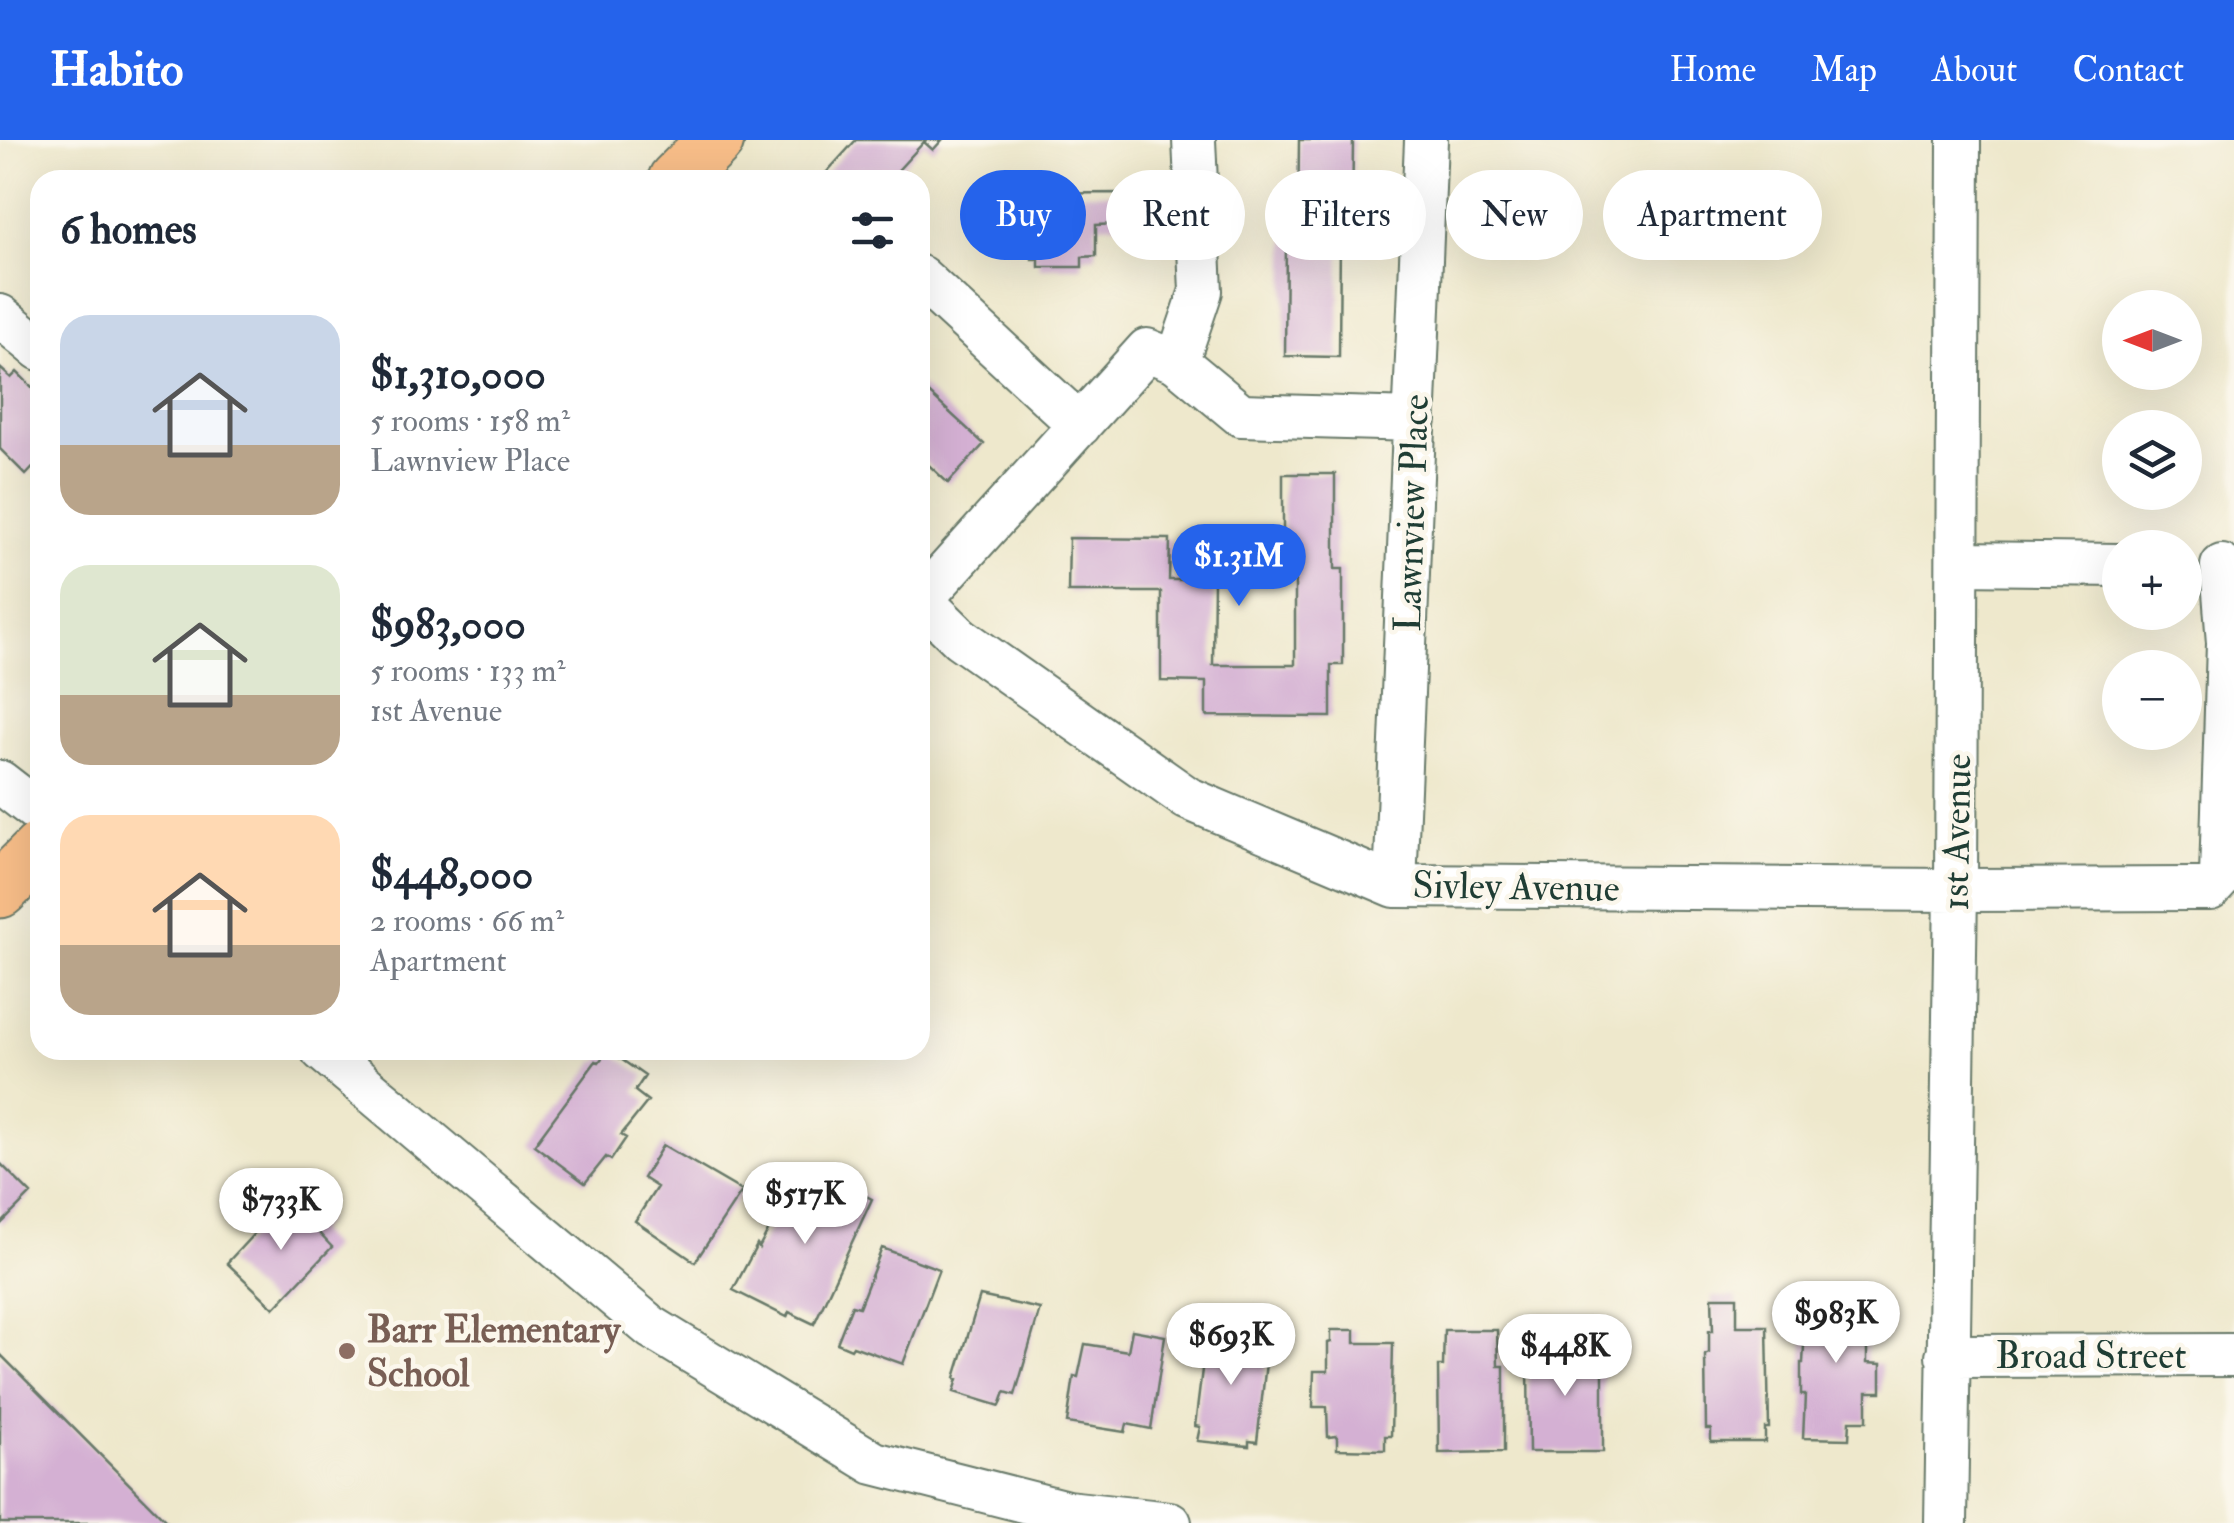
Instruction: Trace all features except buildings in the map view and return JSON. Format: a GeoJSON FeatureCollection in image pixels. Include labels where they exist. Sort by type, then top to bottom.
{"type":"FeatureCollection","features":[{"type":"Feature","properties":{"kind":"main road"},"geometry":{"type":"LineString","coordinates":[[686,170],[716,140]]}},
{"type":"Feature","properties":{"kind":"main road"},"geometry":{"type":"LineString","coordinates":[[0,890],[30,860]]}},
{"type":"Feature","properties":{"kind":"street"},"geometry":{"type":"LineString","coordinates":[[1178,362],[1201,292],[1194,140]]}},
{"type":"Feature","properties":{"kind":"street","name":"Lawnview Place"},"geometry":{"type":"LineString","coordinates":[[1395,886],[1426,140]]}},
{"type":"Feature","properties":{"kind":"street","name":"1st Avenue"},"geometry":{"type":"LineString","coordinates":[[1946,1523],[1956,890],[1959,140]]}},
{"type":"Feature","properties":{"kind":"street"},"geometry":{"type":"LineString","coordinates":[[930,286],[1080,426]]}},
{"type":"Feature","properties":{"kind":"street"},"geometry":{"type":"LineString","coordinates":[[0,316],[30,341]]}},
{"type":"Feature","properties":{"kind":"street"},"geometry":{"type":"LineString","coordinates":[[930,589],[1147,350],[1178,362],[1242,415],[1414,420]]}},
{"type":"Feature","properties":{"kind":"street"},"geometry":{"type":"LineString","coordinates":[[1958,564],[2102,565]]}},
{"type":"Feature","properties":{"kind":"street","name":"Sivley Avenue"},"geometry":{"type":"LineString","coordinates":[[930,610],[960,638],[1188,798],[1395,886],[2210,889],[2221,877],[2228,643],[2214,566]]}},
{"type":"Feature","properties":{"kind":"street"},"geometry":{"type":"LineString","coordinates":[[0,782],[30,805]]}},
{"type":"Feature","properties":{"kind":"street"},"geometry":{"type":"LineString","coordinates":[[334,1060],[652,1328],[874,1463],[1067,1512],[1170,1523]]}},
{"type":"Feature","properties":{"kind":"street","name":"Broad Street"},"geometry":{"type":"LineString","coordinates":[[1947,1356],[2234,1355]]}},
{"type":"Feature","properties":{"kind":"place","name":"Barr Elementary School"},"geometry":{"type":"Point","coordinates":[347,1351]}}]}
